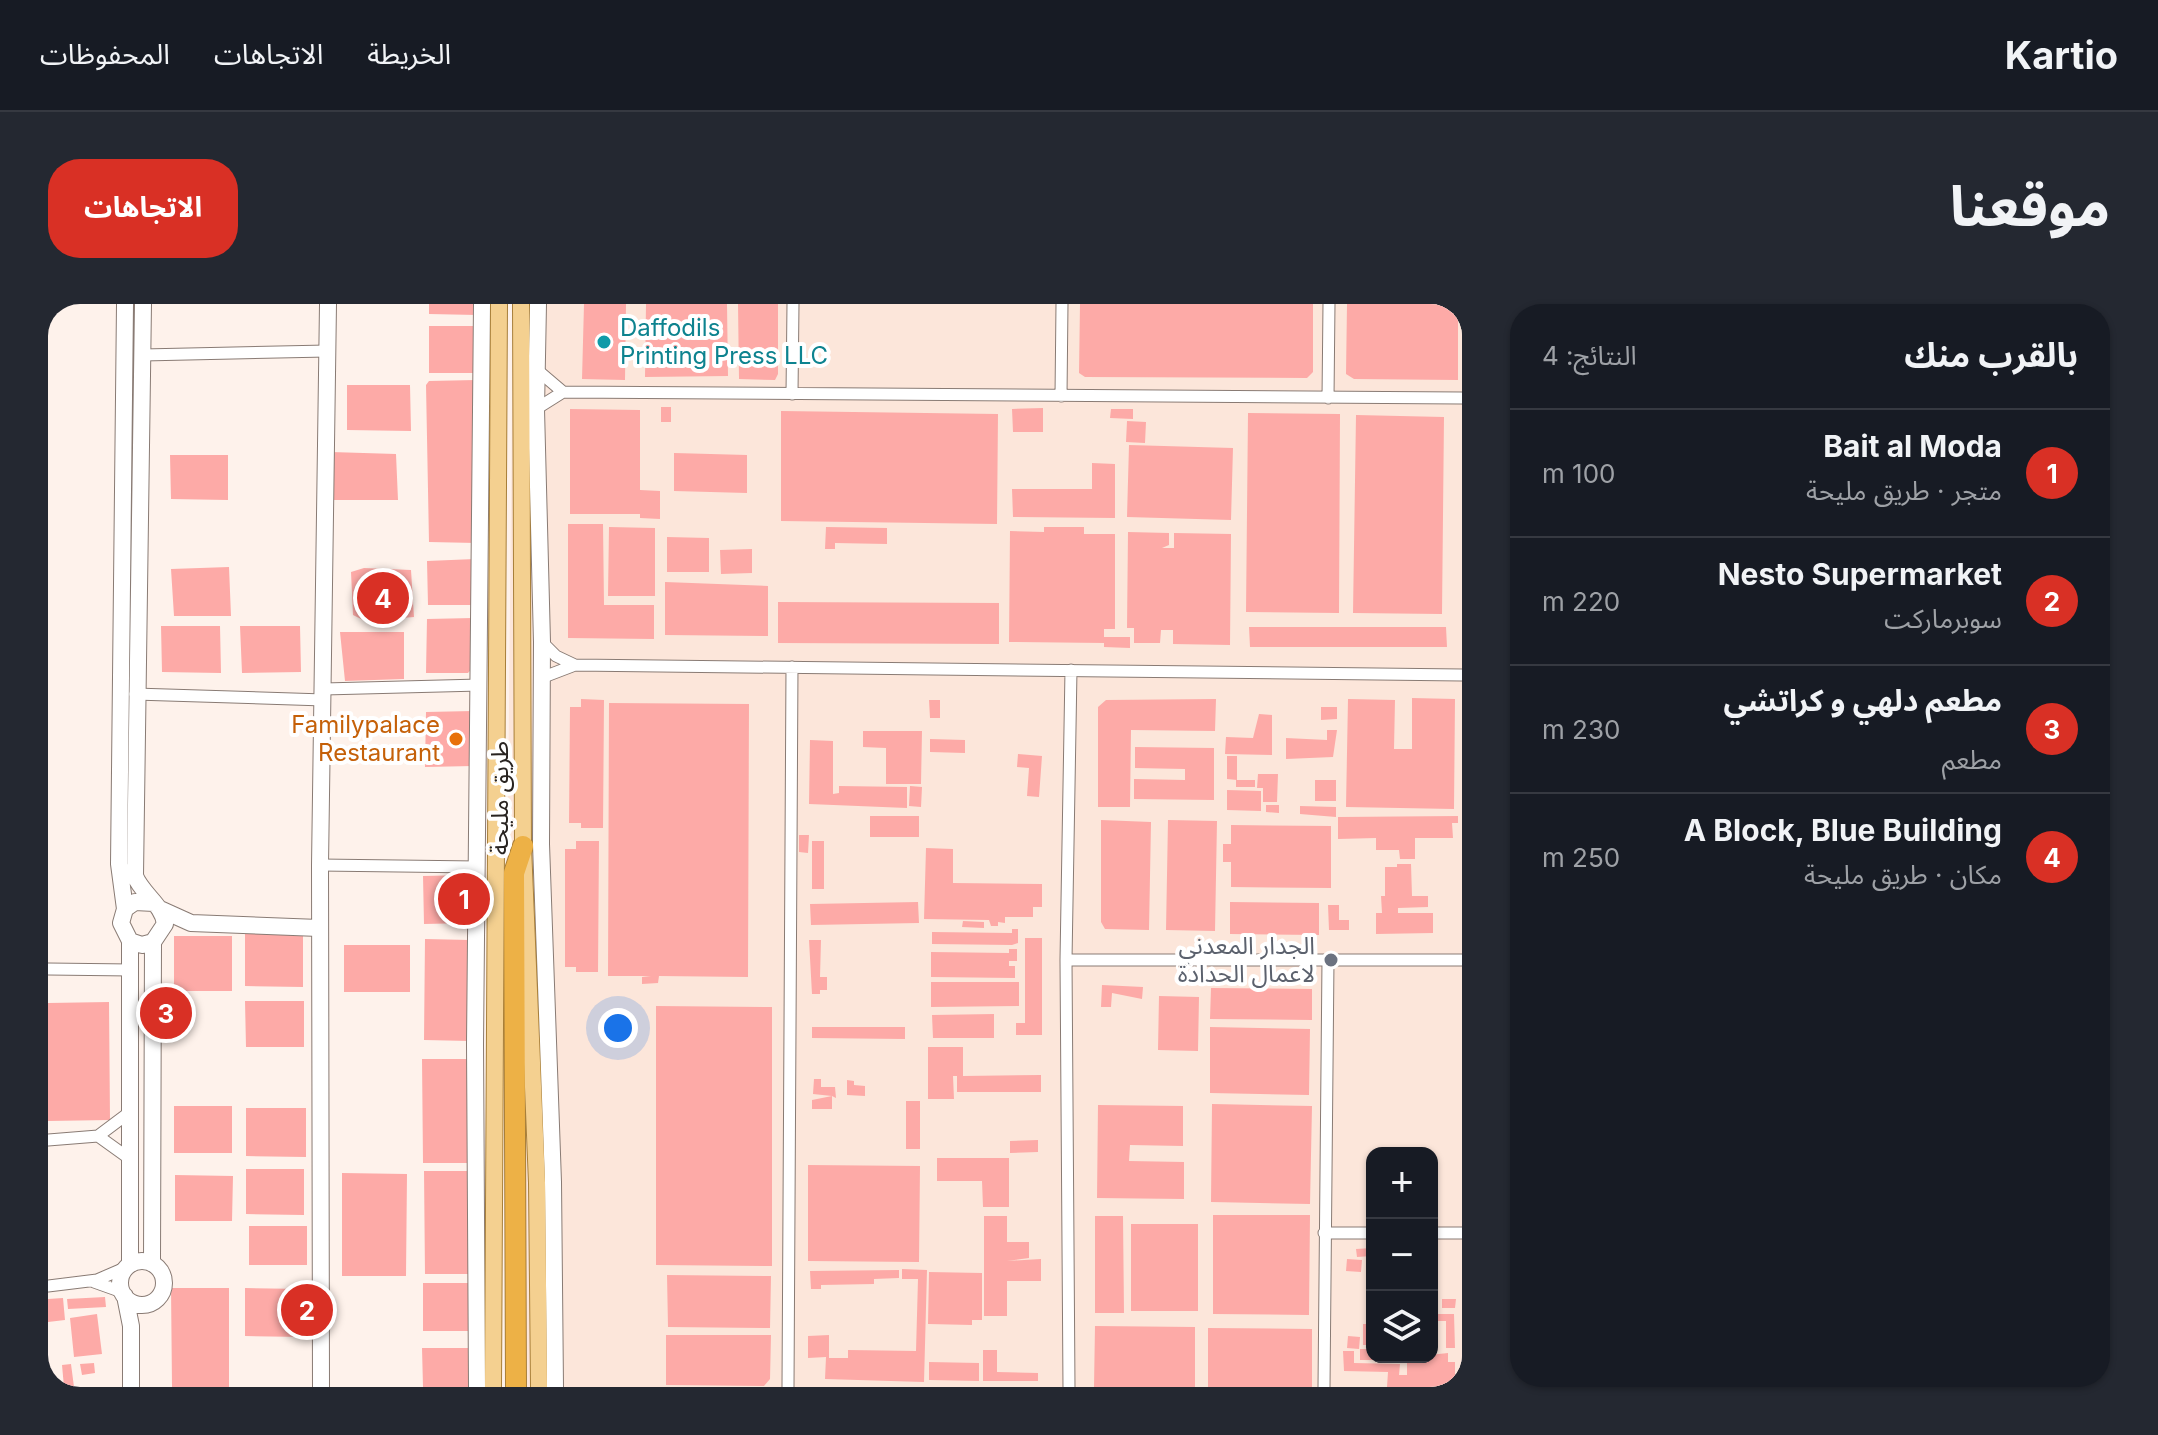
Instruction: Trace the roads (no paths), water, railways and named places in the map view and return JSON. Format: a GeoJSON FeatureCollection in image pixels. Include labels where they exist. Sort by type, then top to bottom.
{"type":"FeatureCollection","features":[{"type":"Feature","properties":{"kind":"highway"},"geometry":{"type":"LineString","coordinates":[[516,1387],[514,873],[523,846]]}},
{"type":"Feature","properties":{"kind":"main road","name":"طريق مليحة"},"geometry":{"type":"LineString","coordinates":[[493,1387],[499,304]]}},
{"type":"Feature","properties":{"kind":"main road","name":"طريق مليحة"},"geometry":{"type":"LineString","coordinates":[[521,304],[523,846],[537,1183],[539,1387]]}},
{"type":"Feature","properties":{"kind":"street"},"geometry":{"type":"LineString","coordinates":[[125,304],[119,864],[125,909],[122,930],[130,941],[131,970],[128,1266],[121,1279],[131,1334],[131,1387]]}},
{"type":"Feature","properties":{"kind":"street"},"geometry":{"type":"LineString","coordinates":[[131,1334],[155,1300],[164,1281],[152,1263],[156,940],[165,924],[157,906],[141,891],[135,876],[135,694],[143,304]]}},
{"type":"Feature","properties":{"kind":"street"},"geometry":{"type":"LineString","coordinates":[[321,1387],[319,928],[328,304]]}},
{"type":"Feature","properties":{"kind":"street"},"geometry":{"type":"LineString","coordinates":[[477,1387],[477,867],[482,304]]}},
{"type":"Feature","properties":{"kind":"street"},"geometry":{"type":"LineString","coordinates":[[538,304],[536,409],[542,642],[541,844],[557,1385]]}},
{"type":"Feature","properties":{"kind":"street"},"geometry":{"type":"LineString","coordinates":[[792,394],[793,304]]}},
{"type":"Feature","properties":{"kind":"street"},"geometry":{"type":"LineString","coordinates":[[1061,396],[1062,304]]}},
{"type":"Feature","properties":{"kind":"street"},"geometry":{"type":"LineString","coordinates":[[1328,398],[1329,304]]}},
{"type":"Feature","properties":{"kind":"street"},"geometry":{"type":"LineString","coordinates":[[143,355],[327,351]]}},
{"type":"Feature","properties":{"kind":"street"},"geometry":{"type":"LineString","coordinates":[[536,368],[563,392]]}},
{"type":"Feature","properties":{"kind":"street"},"geometry":{"type":"LineString","coordinates":[[536,409],[563,392],[1462,398]]}},
{"type":"Feature","properties":{"kind":"street"},"geometry":{"type":"LineString","coordinates":[[542,642],[556,656],[575,665]]}},
{"type":"Feature","properties":{"kind":"street"},"geometry":{"type":"LineString","coordinates":[[541,678],[575,665],[1462,675]]}},
{"type":"Feature","properties":{"kind":"street"},"geometry":{"type":"LineString","coordinates":[[788,1387],[792,667]]}},
{"type":"Feature","properties":{"kind":"street"},"geometry":{"type":"LineString","coordinates":[[1069,1387],[1066,960],[1071,670]]}},
{"type":"Feature","properties":{"kind":"street"},"geometry":{"type":"LineString","coordinates":[[135,694],[324,694],[480,685]]}},
{"type":"Feature","properties":{"kind":"street"},"geometry":{"type":"LineString","coordinates":[[320,865],[477,867]]}},
{"type":"Feature","properties":{"kind":"street"},"geometry":{"type":"LineString","coordinates":[[125,909],[135,902],[157,906],[191,923]]}},
{"type":"Feature","properties":{"kind":"street"},"geometry":{"type":"LineString","coordinates":[[130,941],[142,945],[191,923],[319,928]]}},
{"type":"Feature","properties":{"kind":"street"},"geometry":{"type":"LineString","coordinates":[[1066,960],[1462,960]]}},
{"type":"Feature","properties":{"kind":"street"},"geometry":{"type":"LineString","coordinates":[[1324,1387],[1328,960]]}},
{"type":"Feature","properties":{"kind":"street"},"geometry":{"type":"LineString","coordinates":[[48,969],[131,970]]}},
{"type":"Feature","properties":{"kind":"street"},"geometry":{"type":"LineString","coordinates":[[48,1140],[98,1136],[130,1112]]}},
{"type":"Feature","properties":{"kind":"street"},"geometry":{"type":"LineString","coordinates":[[98,1136],[130,1159]]}},
{"type":"Feature","properties":{"kind":"street"},"geometry":{"type":"LineString","coordinates":[[1324,1233],[1366,1233]]}},
{"type":"Feature","properties":{"kind":"street"},"geometry":{"type":"LineString","coordinates":[[1438,1233],[1462,1233]]}},
{"type":"Feature","properties":{"kind":"street"},"geometry":{"type":"LineString","coordinates":[[48,1286],[89,1282],[128,1266],[152,1263]]}},
{"type":"Feature","properties":{"kind":"street"},"geometry":{"type":"LineString","coordinates":[[89,1282],[142,1304],[155,1300]]}},
{"type":"Feature","properties":{"kind":"place","name":"Daffodils Printing Press LLC"},"geometry":{"type":"Point","coordinates":[604,342]}},
{"type":"Feature","properties":{"kind":"place","name":"A Block, Blue Building"},"geometry":{"type":"Point","coordinates":[383,598]}},
{"type":"Feature","properties":{"kind":"place","name":"Familypalace Restaurant"},"geometry":{"type":"Point","coordinates":[456,739]}},
{"type":"Feature","properties":{"kind":"place","name":"Bait al Moda"},"geometry":{"type":"Point","coordinates":[464,899]}},
{"type":"Feature","properties":{"kind":"place","name":"الجدار المعدني لاعمال الحدادة"},"geometry":{"type":"Point","coordinates":[1331,960]}},
{"type":"Feature","properties":{"kind":"place","name":"مطعم دلهي و كراتشي"},"geometry":{"type":"Point","coordinates":[166,1013]}},
{"type":"Feature","properties":{"kind":"place","name":"Nesto Supermarket"},"geometry":{"type":"Point","coordinates":[307,1310]}}]}
